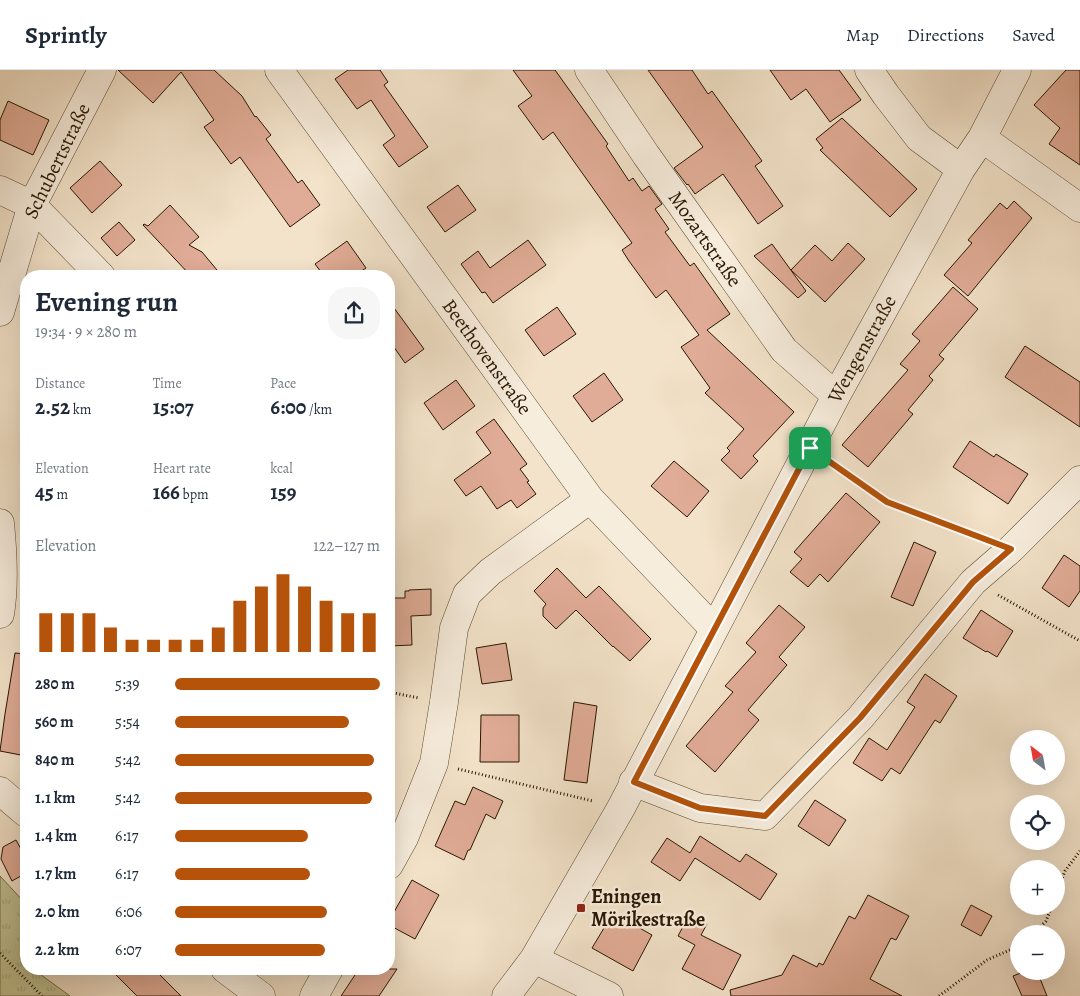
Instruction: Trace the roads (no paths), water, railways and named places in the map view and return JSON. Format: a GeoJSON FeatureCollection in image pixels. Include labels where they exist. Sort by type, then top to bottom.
{"type":"FeatureCollection","features":[{"type":"Feature","properties":{"kind":"street","name":"Schubertstraße"},"geometry":{"type":"LineString","coordinates":[[0,312],[32,205],[102,70]]}},
{"type":"Feature","properties":{"kind":"street","name":"Beethovenstraße"},"geometry":{"type":"LineString","coordinates":[[279,70],[590,499],[714,629]]}},
{"type":"Feature","properties":{"kind":"street","name":"Mozartstraße"},"geometry":{"type":"LineString","coordinates":[[589,70],[646,155],[784,350],[836,396]]}},
{"type":"Feature","properties":{"kind":"street"},"geometry":{"type":"LineString","coordinates":[[869,70],[919,138],[961,169]]}},
{"type":"Feature","properties":{"kind":"street","name":"Wengenstraße"},"geometry":{"type":"LineString","coordinates":[[506,996],[534,959],[621,808],[836,396],[961,169],[982,138],[1017,70]]}},
{"type":"Feature","properties":{"kind":"street"},"geometry":{"type":"LineString","coordinates":[[982,138],[1080,208]]}},
{"type":"Feature","properties":{"kind":"street"},"geometry":{"type":"LineString","coordinates":[[0,190],[32,205],[95,270]]}},
{"type":"Feature","properties":{"kind":"street"},"geometry":{"type":"LineString","coordinates":[[634,782],[700,808],[765,816],[860,718],[973,582],[1011,549],[1080,480]]}},
{"type":"Feature","properties":{"kind":"street"},"geometry":{"type":"LineString","coordinates":[[395,854],[404,838],[434,763],[454,628],[467,594],[490,572],[590,499]]}},
{"type":"Feature","properties":{"kind":"street"},"geometry":{"type":"LineString","coordinates":[[0,523],[3,548],[0,614]]}},
{"type":"Feature","properties":{"kind":"street"},"geometry":{"type":"LineString","coordinates":[[0,791],[20,808]]}},
{"type":"Feature","properties":{"kind":"street"},"geometry":{"type":"LineString","coordinates":[[534,959],[609,996]]}},
{"type":"Feature","properties":{"kind":"street"},"geometry":{"type":"LineString","coordinates":[[233,975],[261,996]]}},
{"type":"Feature","properties":{"kind":"street"},"geometry":{"type":"LineString","coordinates":[[314,996],[326,975]]}},
{"type":"Feature","properties":{"kind":"place","name":"Eningen Mörikestraße"},"geometry":{"type":"Point","coordinates":[581,908]}}]}
